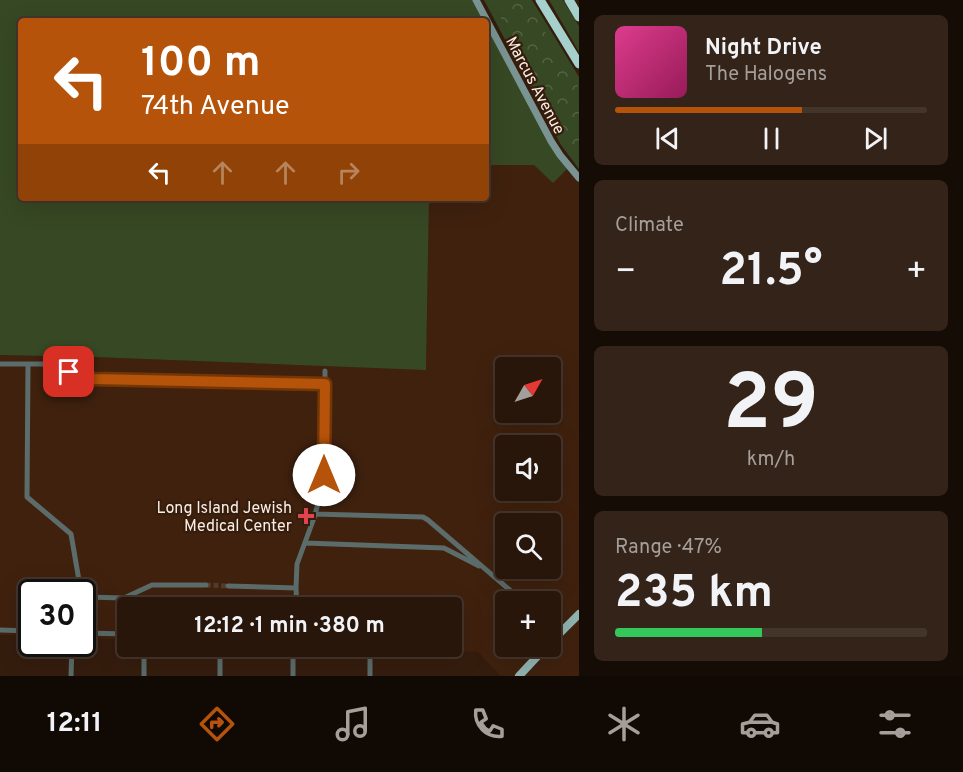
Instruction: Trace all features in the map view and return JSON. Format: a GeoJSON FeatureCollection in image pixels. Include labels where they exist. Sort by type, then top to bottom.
{"type":"FeatureCollection","features":[{"type":"Feature","properties":{"kind":"highway"},"geometry":{"type":"LineString","coordinates":[[540,0],[579,64]]}},
{"type":"Feature","properties":{"kind":"highway"},"geometry":{"type":"LineString","coordinates":[[569,0],[579,17]]}},
{"type":"Feature","properties":{"kind":"main road","name":"Marcus Avenue"},"geometry":{"type":"LineString","coordinates":[[476,0],[485,18]]}},
{"type":"Feature","properties":{"kind":"main road","name":"Marcus Avenue"},"geometry":{"type":"LineString","coordinates":[[489,25],[550,141],[579,178]]}},
{"type":"Feature","properties":{"kind":"main road"},"geometry":{"type":"LineString","coordinates":[[561,631],[579,614]]}},
{"type":"Feature","properties":{"kind":"main road"},"geometry":{"type":"LineString","coordinates":[[519,676],[537,657]]}},
{"type":"Feature","properties":{"kind":"street"},"geometry":{"type":"LineString","coordinates":[[0,364],[42,364],[94,379],[325,384]]}},
{"type":"Feature","properties":{"kind":"street"},"geometry":{"type":"LineString","coordinates":[[28,364],[27,497],[71,534],[79,579]]}},
{"type":"Feature","properties":{"kind":"street"},"geometry":{"type":"LineString","coordinates":[[296,597],[297,564],[324,482],[325,371]]}},
{"type":"Feature","properties":{"kind":"street"},"geometry":{"type":"LineString","coordinates":[[315,514],[423,517],[511,591]]}},
{"type":"Feature","properties":{"kind":"street"},"geometry":{"type":"LineString","coordinates":[[305,543],[444,548],[488,571]]}},
{"type":"Feature","properties":{"kind":"street"},"geometry":{"type":"LineString","coordinates":[[96,597],[124,598],[152,585],[206,585]]}},
{"type":"Feature","properties":{"kind":"street"},"geometry":{"type":"LineString","coordinates":[[228,586],[296,588]]}},
{"type":"Feature","properties":{"kind":"street"},"geometry":{"type":"LineString","coordinates":[[0,630],[18,631]]}},
{"type":"Feature","properties":{"kind":"street"},"geometry":{"type":"LineString","coordinates":[[96,633],[117,634]]}},
{"type":"Feature","properties":{"kind":"street"},"geometry":{"type":"LineString","coordinates":[[71,676],[72,657]]}},
{"type":"Feature","properties":{"kind":"street"},"geometry":{"type":"LineString","coordinates":[[144,657],[144,676]]}},
{"type":"Feature","properties":{"kind":"street"},"geometry":{"type":"LineString","coordinates":[[220,657],[220,676]]}},
{"type":"Feature","properties":{"kind":"street"},"geometry":{"type":"LineString","coordinates":[[293,657],[293,676]]}},
{"type":"Feature","properties":{"kind":"street"},"geometry":{"type":"LineString","coordinates":[[370,657],[370,676]]}},
{"type":"Feature","properties":{"kind":"shaded area","name":"Long Island Jewish Medical Center"},"geometry":{"type":"Polygon","coordinates":[[[489,165],[569,167],[579,178],[579,676],[501,676],[478,652],[462,652],[462,597],[117,597],[117,640],[96,639],[96,579],[18,579],[18,636],[0,635],[0,355],[426,369],[429,201],[489,201],[489,165]]]}},
{"type":"Feature","properties":{"kind":"green space"},"geometry":{"type":"Polygon","coordinates":[[[0,0],[476,0],[486,18],[18,18],[18,201],[429,201],[426,370],[0,355],[0,0]]]}},
{"type":"Feature","properties":{"kind":"green space"},"geometry":{"type":"Polygon","coordinates":[[[484,0],[532,0],[579,77],[579,169],[561,145],[484,0]]]}},
{"type":"Feature","properties":{"kind":"green space"},"geometry":{"type":"Polygon","coordinates":[[[491,0],[526,0],[579,88],[579,162],[563,140],[491,0]]]}},
{"type":"Feature","properties":{"kind":"green space"},"geometry":{"type":"Polygon","coordinates":[[[549,0],[563,0],[579,26],[579,52],[549,0]]]}},
{"type":"Feature","properties":{"kind":"green space"},"geometry":{"type":"Polygon","coordinates":[[[489,25],[546,132],[569,167],[553,183],[534,165],[489,165],[489,25]]]}},
{"type":"Feature","properties":{"kind":"tunnel"},"geometry":{"type":"LineString","coordinates":[[206,585],[228,586]]}},
{"type":"Feature","properties":{"kind":"place","name":"Long Island Jewish Medical Center"},"geometry":{"type":"Point","coordinates":[306,516]}},
{"type":"Feature","properties":{"kind":"route"},"geometry":{"type":"LineString","coordinates":[[69,372],[94,379],[325,384],[324,475]]}}]}
